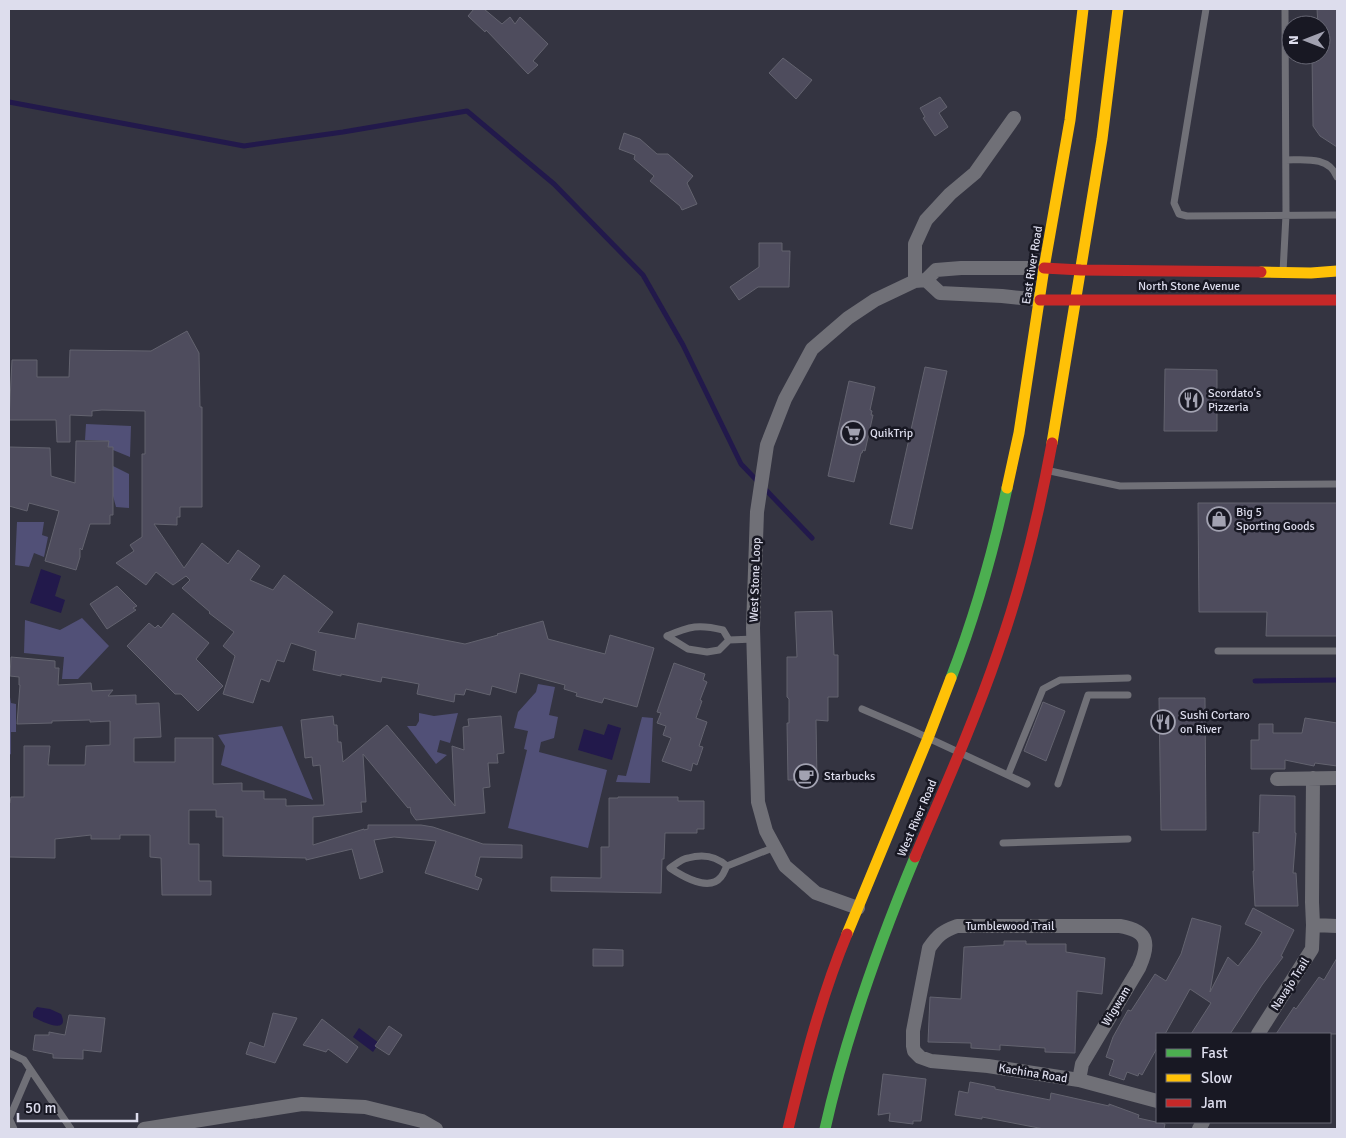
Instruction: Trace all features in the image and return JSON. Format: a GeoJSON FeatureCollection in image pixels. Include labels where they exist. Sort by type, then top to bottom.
{"type":"FeatureCollection","features":[{"type":"Feature","properties":{"kind":"main road","name":"East River Road"},"geometry":{"type":"LineString","coordinates":[[999,525],[1019,433],[1044,268],[1070,120],[1083,9]]}},
{"type":"Feature","properties":{"kind":"main road"},"geometry":{"type":"LineString","coordinates":[[1048,471],[1062,396],[1107,107],[1118,9]]}},
{"type":"Feature","properties":{"kind":"main road","name":"North Stone Avenue"},"geometry":{"type":"LineString","coordinates":[[1044,268],[1081,270],[1337,271]]}},
{"type":"Feature","properties":{"kind":"main road","name":"North Stone Avenue"},"geometry":{"type":"LineString","coordinates":[[1040,300],[1337,300]]}},
{"type":"Feature","properties":{"kind":"main road","name":"West River Road"},"geometry":{"type":"LineString","coordinates":[[825,1129],[844,1052],[864,990],[899,896],[959,752],[1000,644],[1022,577],[1048,471]]}},
{"type":"Feature","properties":{"kind":"main road","name":"West River Road"},"geometry":{"type":"LineString","coordinates":[[788,1129],[814,1027],[837,959],[957,663],[974,615],[999,525]]}},
{"type":"Feature","properties":{"kind":"street"},"geometry":{"type":"LineString","coordinates":[[1014,118],[975,173],[950,194],[926,220],[915,244],[920,280],[940,293],[1040,300]]}},
{"type":"Feature","properties":{"kind":"street","name":"West Stone Loop"},"geometry":{"type":"LineString","coordinates":[[858,908],[816,893],[785,866],[766,831],[758,802],[754,639],[757,512],[767,445],[785,399],[812,349],[848,318],[875,300],[920,280],[936,270],[962,268],[1044,268]]}},
{"type":"Feature","properties":{"kind":"street","name":"Navajo Trail"},"geometry":{"type":"LineString","coordinates":[[1259,1033],[1312,950],[1313,778]]}},
{"type":"Feature","properties":{"kind":"street"},"geometry":{"type":"LineString","coordinates":[[1276,779],[1337,778]]}},
{"type":"Feature","properties":{"kind":"street","name":"Tumblewood Trail"},"geometry":{"type":"LineString","coordinates":[[913,1046],[913,1031],[929,948],[945,930],[968,925],[1120,926],[1132,928],[1139,933]]}},
{"type":"Feature","properties":{"kind":"street"},"geometry":{"type":"LineString","coordinates":[[1313,925],[1337,926]]}},
{"type":"Feature","properties":{"kind":"street","name":"Wigwam"},"geometry":{"type":"LineString","coordinates":[[1079,1080],[1082,1064],[1145,955],[1145,940],[1139,933]]}},
{"type":"Feature","properties":{"kind":"street","name":"Kachina Road"},"geometry":{"type":"LineString","coordinates":[[913,1046],[914,1051],[920,1057],[931,1061],[988,1066],[1079,1080],[1156,1101]]}},
{"type":"Feature","properties":{"kind":"street"},"geometry":{"type":"LineString","coordinates":[[144,1129],[302,1104],[366,1107],[422,1121],[436,1129]]}},
{"type":"Feature","properties":{"kind":"lane"},"geometry":{"type":"LineString","coordinates":[[1206,9],[1174,204],[1176,210],[1179,214],[1187,216],[1337,215]]}},
{"type":"Feature","properties":{"kind":"lane"},"geometry":{"type":"LineString","coordinates":[[1283,272],[1286,215],[1285,9]]}},
{"type":"Feature","properties":{"kind":"lane"},"geometry":{"type":"LineString","coordinates":[[1286,160],[1322,162],[1330,167],[1337,177]]}},
{"type":"Feature","properties":{"kind":"lane"},"geometry":{"type":"LineString","coordinates":[[1048,471],[1120,486],[1337,484]]}},
{"type":"Feature","properties":{"kind":"lane"},"geometry":{"type":"LineString","coordinates":[[729,640],[723,630],[708,626],[685,628],[667,636],[688,649],[706,652],[719,650],[729,640],[754,639]]}},
{"type":"Feature","properties":{"kind":"lane"},"geometry":{"type":"LineString","coordinates":[[1218,651],[1337,651]]}},
{"type":"Feature","properties":{"kind":"lane"},"geometry":{"type":"LineString","coordinates":[[1008,776],[1042,689],[1060,680],[1128,678]]}},
{"type":"Feature","properties":{"kind":"lane"},"geometry":{"type":"LineString","coordinates":[[1058,784],[1088,695],[1128,696]]}},
{"type":"Feature","properties":{"kind":"lane"},"geometry":{"type":"LineString","coordinates":[[862,710],[928,738],[1026,784]]}},
{"type":"Feature","properties":{"kind":"lane"},"geometry":{"type":"LineString","coordinates":[[1003,843],[1128,838]]}},
{"type":"Feature","properties":{"kind":"lane"},"geometry":{"type":"LineString","coordinates":[[727,866],[719,859],[706,856],[686,858],[670,868],[692,881],[705,883],[715,881],[721,878],[727,866],[775,847]]}},
{"type":"Feature","properties":{"kind":"lane"},"geometry":{"type":"LineString","coordinates":[[9,1053],[24,1060],[70,1129]]}},
{"type":"Feature","properties":{"kind":"lane"},"geometry":{"type":"LineString","coordinates":[[14,1129],[9,1118],[30,1070]]}},
{"type":"Feature","properties":{"kind":"shaded area"},"geometry":{"type":"Polygon","coordinates":[[[86,424],[131,426],[130,457],[113,450],[113,447],[108,447],[108,441],[85,440],[86,424]]]}},
{"type":"Feature","properties":{"kind":"shaded area"},"geometry":{"type":"Polygon","coordinates":[[[113,466],[129,474],[129,508],[116,507],[113,496],[113,466]]]}},
{"type":"Feature","properties":{"kind":"shaded area"},"geometry":{"type":"Polygon","coordinates":[[[17,522],[44,522],[42,535],[48,537],[44,557],[34,553],[29,567],[15,565],[17,522]]]}},
{"type":"Feature","properties":{"kind":"shaded area"},"geometry":{"type":"Polygon","coordinates":[[[41,569],[61,576],[55,596],[65,600],[61,613],[30,603],[41,569]]]}},
{"type":"Feature","properties":{"kind":"shaded area"},"geometry":{"type":"Polygon","coordinates":[[[82,618],[109,646],[78,679],[62,679],[64,657],[24,653],[25,620],[60,630],[82,618]]]}},
{"type":"Feature","properties":{"kind":"shaded area"},"geometry":{"type":"Polygon","coordinates":[[[538,684],[555,687],[549,715],[558,717],[554,738],[541,742],[539,752],[607,770],[588,848],[508,828],[527,750],[524,749],[528,731],[514,728],[518,712],[536,692],[538,684]]]}},
{"type":"Feature","properties":{"kind":"shaded area"},"geometry":{"type":"Polygon","coordinates":[[[9,691],[11,703],[16,704],[16,732],[11,732],[11,754],[9,755],[9,691]]]}},
{"type":"Feature","properties":{"kind":"shaded area"},"geometry":{"type":"Polygon","coordinates":[[[419,713],[434,716],[458,713],[450,743],[440,740],[437,752],[447,755],[436,764],[407,726],[416,726],[419,721],[419,713]]]}},
{"type":"Feature","properties":{"kind":"shaded area"},"geometry":{"type":"Polygon","coordinates":[[[642,717],[653,718],[650,783],[616,782],[618,775],[626,776],[642,717]]]}},
{"type":"Feature","properties":{"kind":"shaded area"},"geometry":{"type":"Polygon","coordinates":[[[608,724],[621,728],[612,760],[578,750],[584,729],[604,735],[608,724]]]}},
{"type":"Feature","properties":{"kind":"shaded area"},"geometry":{"type":"Polygon","coordinates":[[[282,726],[313,800],[221,765],[225,746],[218,735],[282,726]]]}},
{"type":"Feature","properties":{"kind":"shaded area"},"geometry":{"type":"Polygon","coordinates":[[[37,1007],[50,1009],[61,1014],[62,1024],[58,1026],[53,1025],[33,1017],[33,1012],[37,1007]]]}},
{"type":"Feature","properties":{"kind":"shaded area"},"geometry":{"type":"Polygon","coordinates":[[[359,1028],[379,1043],[373,1052],[353,1037],[359,1028]]]}},
{"type":"Feature","properties":{"kind":"building"},"geometry":{"type":"Polygon","coordinates":[[[474,9],[484,9],[502,24],[510,17],[515,24],[520,17],[548,44],[533,61],[538,65],[528,74],[486,30],[485,32],[468,16],[474,9]]]}},
{"type":"Feature","properties":{"kind":"building"},"geometry":{"type":"Polygon","coordinates":[[[1317,9],[1337,9],[1337,147],[1320,136],[1313,126],[1312,65],[1331,65],[1331,15],[1317,15],[1317,9]]]}},
{"type":"Feature","properties":{"kind":"building"},"geometry":{"type":"Polygon","coordinates":[[[783,58],[812,80],[796,99],[769,73],[783,58]]]}},
{"type":"Feature","properties":{"kind":"building"},"geometry":{"type":"Polygon","coordinates":[[[940,97],[947,107],[939,113],[948,127],[935,136],[923,118],[925,117],[920,108],[940,97]]]}},
{"type":"Feature","properties":{"kind":"building"},"geometry":{"type":"Polygon","coordinates":[[[624,133],[640,139],[657,154],[668,154],[693,176],[687,183],[697,204],[682,210],[680,206],[650,181],[654,176],[634,159],[635,155],[619,149],[624,133]]]}},
{"type":"Feature","properties":{"kind":"building"},"geometry":{"type":"Polygon","coordinates":[[[759,243],[782,243],[782,251],[790,251],[789,287],[758,287],[739,300],[730,287],[759,267],[759,243]]]}},
{"type":"Feature","properties":{"kind":"building"},"geometry":{"type":"Polygon","coordinates":[[[187,331],[199,353],[200,407],[202,407],[202,507],[180,507],[180,517],[177,517],[177,525],[154,524],[184,568],[202,543],[228,564],[238,550],[260,566],[250,580],[273,590],[284,575],[333,612],[318,632],[355,639],[358,623],[465,644],[543,621],[548,639],[605,654],[610,635],[654,648],[637,707],[604,698],[602,703],[576,696],[577,693],[564,689],[565,685],[520,673],[516,693],[492,686],[490,695],[466,689],[464,695],[455,694],[454,702],[417,694],[419,684],[382,677],[381,682],[313,670],[316,651],[291,643],[284,662],[277,660],[269,682],[261,679],[253,703],[223,694],[235,656],[223,646],[234,632],[209,613],[182,588],[190,580],[186,576],[173,585],[156,572],[146,585],[116,563],[134,551],[130,545],[142,537],[142,454],[145,454],[145,411],[102,410],[92,411],[92,416],[70,415],[70,442],[57,442],[56,420],[9,420],[12,360],[37,360],[37,377],[69,377],[70,350],[151,351],[187,331]]]}},
{"type":"Feature","properties":{"kind":"building","name":"QuikTrip"},"geometry":{"type":"Polygon","coordinates":[[[925,367],[947,371],[912,529],[890,524],[925,367]]]}},
{"type":"Feature","properties":{"kind":"building","name":"Scordato's Pizzeria"},"geometry":{"type":"Polygon","coordinates":[[[1165,369],[1217,370],[1217,431],[1164,431],[1165,369]]]}},
{"type":"Feature","properties":{"kind":"building","name":"QuikTrip"},"geometry":{"type":"Polygon","coordinates":[[[849,381],[875,387],[870,410],[872,411],[871,415],[873,415],[865,451],[863,450],[861,453],[854,482],[828,476],[849,381]]]}},
{"type":"Feature","properties":{"kind":"building"},"geometry":{"type":"Polygon","coordinates":[[[76,441],[109,441],[108,447],[113,447],[113,515],[110,515],[110,524],[90,524],[82,550],[80,548],[80,557],[76,570],[45,561],[59,511],[29,503],[27,511],[9,506],[9,447],[50,448],[51,476],[75,483],[76,441]]]}},
{"type":"Feature","properties":{"kind":"building"},"geometry":{"type":"Polygon","coordinates":[[[1198,503],[1337,503],[1337,636],[1266,636],[1267,612],[1199,612],[1198,503]]]}},
{"type":"Feature","properties":{"kind":"building"},"geometry":{"type":"Polygon","coordinates":[[[117,586],[137,606],[133,608],[136,610],[107,629],[90,604],[117,586]]]}},
{"type":"Feature","properties":{"kind":"building"},"geometry":{"type":"Polygon","coordinates":[[[832,611],[834,655],[838,655],[838,697],[828,697],[828,721],[816,720],[817,780],[788,780],[787,723],[789,723],[789,699],[787,697],[787,657],[797,657],[795,612],[832,611]]]}},
{"type":"Feature","properties":{"kind":"building"},"geometry":{"type":"Polygon","coordinates":[[[173,613],[209,643],[196,659],[223,686],[198,711],[181,694],[175,694],[127,646],[149,623],[155,628],[158,625],[161,628],[173,613]]]}},
{"type":"Feature","properties":{"kind":"building"},"geometry":{"type":"Polygon","coordinates":[[[11,657],[55,661],[55,668],[59,668],[58,685],[91,683],[92,691],[113,690],[108,696],[136,695],[136,704],[159,703],[161,737],[134,738],[134,762],[175,762],[175,738],[213,738],[213,784],[242,783],[242,791],[264,791],[264,799],[286,799],[286,806],[324,805],[320,765],[313,766],[312,757],[305,758],[301,720],[333,716],[334,725],[337,725],[338,742],[341,742],[343,762],[387,725],[455,806],[452,746],[464,750],[463,727],[469,726],[468,719],[501,716],[504,753],[497,754],[498,763],[488,763],[490,787],[483,788],[485,813],[416,820],[411,813],[410,807],[408,808],[363,754],[366,802],[361,802],[362,812],[313,817],[313,845],[368,829],[368,825],[421,825],[433,827],[483,844],[522,845],[522,858],[480,857],[475,876],[482,879],[478,890],[425,873],[436,841],[394,837],[374,840],[383,872],[360,879],[352,849],[306,860],[306,858],[223,856],[223,817],[216,817],[216,810],[189,810],[189,844],[199,844],[199,881],[211,881],[211,895],[162,895],[161,858],[150,857],[150,835],[120,835],[120,839],[91,839],[91,835],[55,839],[55,858],[9,857],[9,803],[11,797],[24,797],[24,746],[50,746],[48,765],[85,765],[86,746],[110,745],[110,721],[52,721],[52,723],[17,724],[20,685],[19,677],[10,676],[11,657]]]}},
{"type":"Feature","properties":{"kind":"building"},"geometry":{"type":"Polygon","coordinates":[[[674,663],[705,674],[703,680],[707,682],[696,718],[707,722],[699,746],[703,747],[697,765],[693,763],[691,771],[662,761],[671,738],[663,735],[666,726],[657,723],[661,713],[657,712],[674,663]]]}},
{"type":"Feature","properties":{"kind":"building"},"geometry":{"type":"Polygon","coordinates":[[[1159,698],[1205,698],[1206,830],[1161,830],[1159,698]]]}},
{"type":"Feature","properties":{"kind":"building"},"geometry":{"type":"Polygon","coordinates":[[[1043,702],[1065,711],[1046,761],[1024,751],[1043,702]]]}},
{"type":"Feature","properties":{"kind":"building"},"geometry":{"type":"Polygon","coordinates":[[[1305,718],[1337,723],[1337,766],[1315,763],[1314,766],[1285,760],[1285,769],[1251,769],[1251,740],[1259,740],[1259,724],[1273,724],[1273,733],[1302,733],[1305,718]]]}},
{"type":"Feature","properties":{"kind":"building"},"geometry":{"type":"Polygon","coordinates":[[[1260,795],[1295,796],[1296,833],[1293,873],[1296,873],[1298,906],[1255,906],[1253,832],[1259,833],[1260,795]]]}},
{"type":"Feature","properties":{"kind":"building"},"geometry":{"type":"Polygon","coordinates":[[[678,797],[678,801],[704,801],[704,829],[697,829],[697,833],[665,833],[661,893],[551,891],[551,877],[601,878],[601,847],[609,847],[609,798],[678,797]]]}},
{"type":"Feature","properties":{"kind":"building"},"geometry":{"type":"Polygon","coordinates":[[[1253,908],[1294,930],[1281,956],[1283,957],[1231,1033],[1192,1033],[1211,1003],[1190,989],[1166,1033],[1156,1033],[1156,1050],[1142,1075],[1139,1073],[1138,1076],[1127,1072],[1124,1080],[1109,1075],[1114,1060],[1106,1057],[1113,1037],[1128,1010],[1131,1011],[1155,974],[1166,981],[1181,954],[1192,918],[1221,926],[1210,992],[1228,957],[1238,966],[1262,932],[1245,924],[1253,908]]]}},
{"type":"Feature","properties":{"kind":"building"},"geometry":{"type":"Polygon","coordinates":[[[1004,941],[1026,941],[1026,944],[1066,944],[1066,952],[1105,958],[1102,994],[1077,991],[1075,1053],[1045,1052],[1045,1048],[1000,1045],[1000,1050],[971,1048],[971,1043],[928,1042],[930,997],[961,999],[964,947],[1004,945],[1004,941]]]}},
{"type":"Feature","properties":{"kind":"building"},"geometry":{"type":"Polygon","coordinates":[[[593,949],[623,950],[623,966],[593,966],[593,949]]]}},
{"type":"Feature","properties":{"kind":"building"},"geometry":{"type":"Polygon","coordinates":[[[1337,958],[1337,1034],[1277,1033],[1294,1007],[1296,1009],[1319,977],[1324,980],[1337,958]]]}},
{"type":"Feature","properties":{"kind":"building"},"geometry":{"type":"Polygon","coordinates":[[[273,1013],[297,1018],[275,1063],[246,1054],[250,1042],[264,1047],[273,1013]]]}},
{"type":"Feature","properties":{"kind":"building"},"geometry":{"type":"Polygon","coordinates":[[[69,1015],[105,1018],[101,1052],[83,1050],[83,1059],[53,1058],[53,1054],[33,1050],[35,1035],[49,1035],[49,1032],[65,1035],[69,1015]]]}},
{"type":"Feature","properties":{"kind":"building"},"geometry":{"type":"Polygon","coordinates":[[[322,1019],[358,1047],[347,1063],[328,1049],[326,1052],[303,1045],[322,1019]]]}},
{"type":"Feature","properties":{"kind":"building"},"geometry":{"type":"Polygon","coordinates":[[[389,1026],[402,1035],[389,1055],[375,1046],[389,1026]]]}},
{"type":"Feature","properties":{"kind":"building"},"geometry":{"type":"Polygon","coordinates":[[[883,1074],[926,1079],[921,1121],[913,1121],[913,1124],[889,1121],[890,1113],[878,1115],[883,1074]]]}},
{"type":"Feature","properties":{"kind":"building"},"geometry":{"type":"Polygon","coordinates":[[[970,1082],[1050,1100],[1051,1093],[1109,1106],[1109,1104],[1139,1115],[1138,1118],[1165,1124],[1164,1129],[1044,1129],[982,1117],[982,1119],[955,1115],[959,1091],[968,1093],[970,1082]]]}},
{"type":"Feature","properties":{"kind":"waterway"},"geometry":{"type":"LineString","coordinates":[[9,102],[244,146],[343,132],[467,111],[554,184],[643,275],[683,345],[741,464],[812,538]]}},
{"type":"Feature","properties":{"kind":"waterway"},"geometry":{"type":"LineString","coordinates":[[1255,681],[1337,680]]}},
{"type":"Feature","properties":{"kind":"traffic: fast"},"geometry":{"type":"LineString","coordinates":[[951,678],[983,584],[1007,488]]}},
{"type":"Feature","properties":{"kind":"traffic: fast"},"geometry":{"type":"LineString","coordinates":[[825,1129],[833,1094],[864,991],[915,857]]}},
{"type":"Feature","properties":{"kind":"traffic: slow"},"geometry":{"type":"LineString","coordinates":[[1007,488],[1019,433],[1044,268],[1070,120],[1083,9]]}},
{"type":"Feature","properties":{"kind":"traffic: slow"},"geometry":{"type":"LineString","coordinates":[[1052,443],[1102,139],[1118,9]]}},
{"type":"Feature","properties":{"kind":"traffic: slow"},"geometry":{"type":"LineString","coordinates":[[1261,272],[1311,273],[1337,271]]}},
{"type":"Feature","properties":{"kind":"traffic: slow"},"geometry":{"type":"LineString","coordinates":[[847,934],[951,678]]}},
{"type":"Feature","properties":{"kind":"traffic: jam"},"geometry":{"type":"LineString","coordinates":[[1044,268],[1261,272]]}},
{"type":"Feature","properties":{"kind":"traffic: jam"},"geometry":{"type":"LineString","coordinates":[[1040,300],[1337,300]]}},
{"type":"Feature","properties":{"kind":"traffic: jam"},"geometry":{"type":"LineString","coordinates":[[915,857],[969,730],[1007,626],[1029,549],[1052,443]]}},
{"type":"Feature","properties":{"kind":"traffic: jam"},"geometry":{"type":"LineString","coordinates":[[788,1129],[821,1006],[847,934]]}},
{"type":"Feature","properties":{"kind":"place","name":"Scordato's Pizzeria"},"geometry":{"type":"Point","coordinates":[1191,400]}},
{"type":"Feature","properties":{"kind":"place","name":"QuikTrip"},"geometry":{"type":"Point","coordinates":[853,433]}},
{"type":"Feature","properties":{"kind":"place","name":"Big 5 Sporting Goods"},"geometry":{"type":"Point","coordinates":[1219,519]}},
{"type":"Feature","properties":{"kind":"place","name":"Sushi Cortaro on River"},"geometry":{"type":"Point","coordinates":[1163,722]}},
{"type":"Feature","properties":{"kind":"place","name":"Starbucks"},"geometry":{"type":"Point","coordinates":[806,776]}}]}
